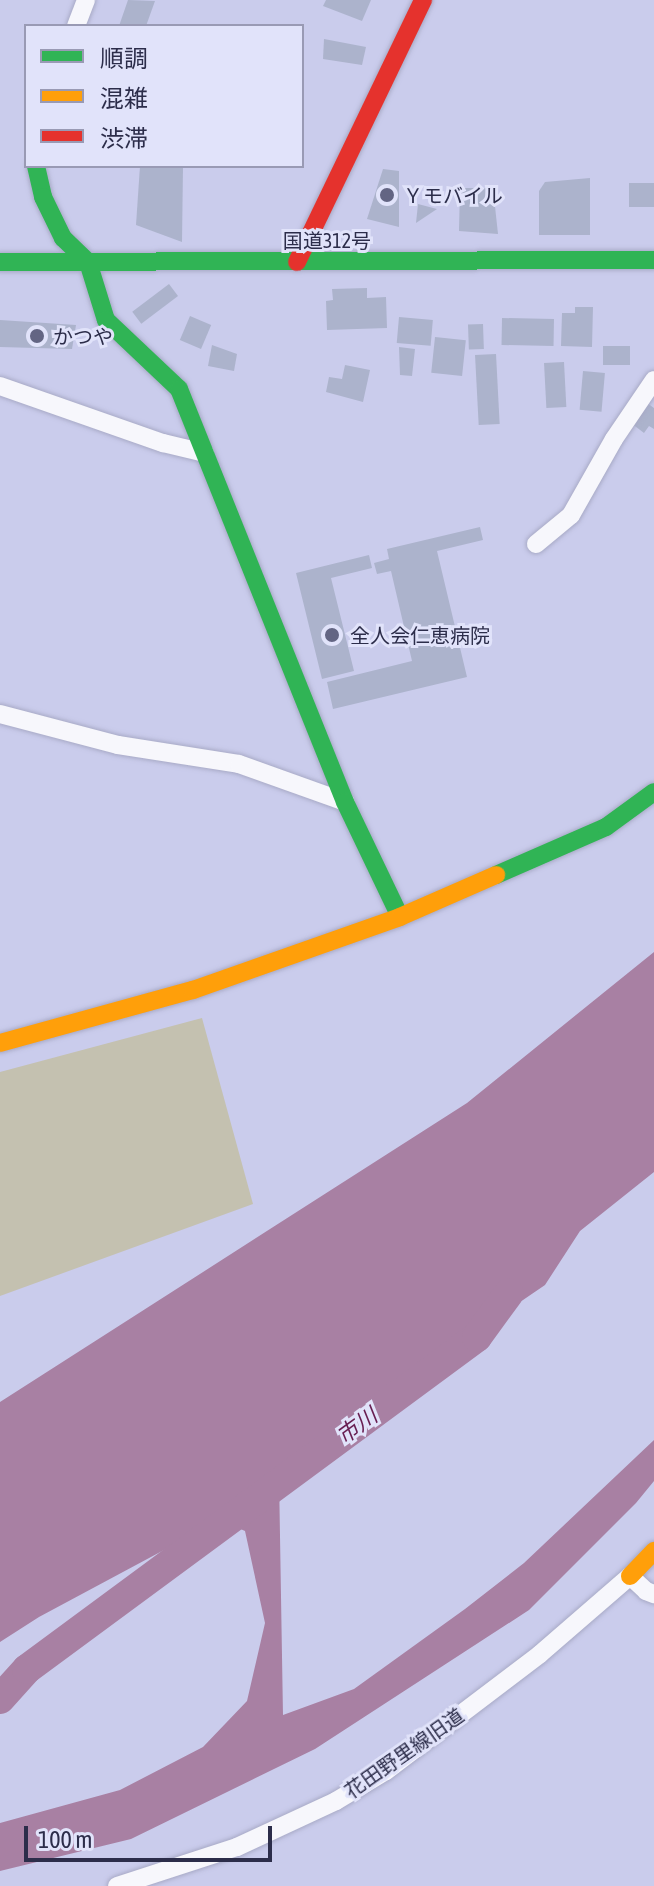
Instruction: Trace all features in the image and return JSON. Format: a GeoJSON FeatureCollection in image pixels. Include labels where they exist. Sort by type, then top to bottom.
{"type":"FeatureCollection","features":[{"type":"Feature","properties":{"kind":"main road"},"geometry":{"type":"LineString","coordinates":[[297,262],[423,0]]}},
{"type":"Feature","properties":{"kind":"main road"},"geometry":{"type":"LineString","coordinates":[[36,168],[43,197],[63,238],[88,262],[106,320],[179,389],[345,802],[400,917]]}},
{"type":"Feature","properties":{"kind":"main road","name":"国道312号"},"geometry":{"type":"LineString","coordinates":[[0,262],[654,260]]}},
{"type":"Feature","properties":{"kind":"main road"},"geometry":{"type":"LineString","coordinates":[[0,1043],[193,990],[400,917],[606,827],[654,792]]}},
{"type":"Feature","properties":{"kind":"main road"},"geometry":{"type":"LineString","coordinates":[[630,1576],[654,1551]]}},
{"type":"Feature","properties":{"kind":"street"},"geometry":{"type":"LineString","coordinates":[[77,24],[86,0]]}},
{"type":"Feature","properties":{"kind":"street"},"geometry":{"type":"LineString","coordinates":[[536,544],[571,515],[614,439],[654,380]]}},
{"type":"Feature","properties":{"kind":"street"},"geometry":{"type":"LineString","coordinates":[[0,386],[163,443],[205,453]]}},
{"type":"Feature","properties":{"kind":"street"},"geometry":{"type":"LineString","coordinates":[[0,714],[118,745],[239,764],[345,802]]}},
{"type":"Feature","properties":{"kind":"street"},"geometry":{"type":"LineString","coordinates":[[630,1576],[654,1594]]}},
{"type":"Feature","properties":{"kind":"street","name":"花田野里線旧道"},"geometry":{"type":"LineString","coordinates":[[117,1886],[237,1847],[336,1801],[386,1771],[540,1654],[630,1576]]}},
{"type":"Feature","properties":{"kind":"shaded area"},"geometry":{"type":"Polygon","coordinates":[[[654,952],[654,1172],[580,1231],[545,1285],[343,1423],[279,1476],[283,1715],[354,1689],[465,1609],[524,1563],[654,1440],[654,1481],[529,1610],[315,1749],[131,1839],[0,1871],[0,1823],[120,1790],[203,1747],[247,1701],[265,1623],[245,1531],[220,1520],[39,1617],[0,1642],[0,1402],[467,1103],[654,952]]]}},
{"type":"Feature","properties":{"kind":"shaded area"},"geometry":{"type":"Polygon","coordinates":[[[202,1018],[253,1204],[0,1296],[0,1072],[202,1018]]]}},
{"type":"Feature","properties":{"kind":"building"},"geometry":{"type":"Polygon","coordinates":[[[128,0],[155,1],[147,24],[120,24],[128,0]]]}},
{"type":"Feature","properties":{"kind":"building"},"geometry":{"type":"Polygon","coordinates":[[[326,0],[371,0],[362,21],[323,6],[326,0]]]}},
{"type":"Feature","properties":{"kind":"building"},"geometry":{"type":"Polygon","coordinates":[[[324,39],[366,47],[362,65],[323,59],[324,39]]]}},
{"type":"Feature","properties":{"kind":"building"},"geometry":{"type":"Polygon","coordinates":[[[140,168],[183,168],[182,242],[136,225],[140,168]]]}},
{"type":"Feature","properties":{"kind":"building","name":"Ｙモバイル"},"geometry":{"type":"Polygon","coordinates":[[[383,169],[399,171],[399,227],[367,219],[383,169]]]}},
{"type":"Feature","properties":{"kind":"building"},"geometry":{"type":"Polygon","coordinates":[[[590,178],[590,235],[539,235],[539,191],[545,182],[590,178]]]}},
{"type":"Feature","properties":{"kind":"building"},"geometry":{"type":"Polygon","coordinates":[[[629,183],[654,183],[654,207],[629,207],[629,183]]]}},
{"type":"Feature","properties":{"kind":"building"},"geometry":{"type":"Polygon","coordinates":[[[460,188],[493,188],[498,234],[459,231],[460,188]]]}},
{"type":"Feature","properties":{"kind":"building"},"geometry":{"type":"Polygon","coordinates":[[[418,204],[437,209],[416,223],[418,204]]]}},
{"type":"Feature","properties":{"kind":"building"},"geometry":{"type":"Polygon","coordinates":[[[169,284],[178,296],[141,324],[132,312],[169,284]]]}},
{"type":"Feature","properties":{"kind":"building"},"geometry":{"type":"Polygon","coordinates":[[[367,288],[367,298],[386,297],[387,328],[327,330],[326,301],[333,300],[332,289],[367,288]]]}},
{"type":"Feature","properties":{"kind":"building"},"geometry":{"type":"Polygon","coordinates":[[[575,307],[593,307],[592,347],[561,346],[562,313],[575,313],[575,307]]]}},
{"type":"Feature","properties":{"kind":"building"},"geometry":{"type":"Polygon","coordinates":[[[190,316],[211,325],[201,349],[180,340],[190,316]]]}},
{"type":"Feature","properties":{"kind":"building"},"geometry":{"type":"Polygon","coordinates":[[[399,317],[433,320],[431,346],[397,343],[399,317]]]}},
{"type":"Feature","properties":{"kind":"building"},"geometry":{"type":"Polygon","coordinates":[[[502,318],[554,319],[554,346],[502,345],[502,318]]]}},
{"type":"Feature","properties":{"kind":"building","name":"かつや"},"geometry":{"type":"Polygon","coordinates":[[[0,320],[76,325],[72,349],[0,347],[0,320]]]}},
{"type":"Feature","properties":{"kind":"building"},"geometry":{"type":"Polygon","coordinates":[[[483,324],[484,349],[469,350],[468,325],[483,324]]]}},
{"type":"Feature","properties":{"kind":"building"},"geometry":{"type":"Polygon","coordinates":[[[435,337],[466,340],[462,376],[431,373],[435,337]]]}},
{"type":"Feature","properties":{"kind":"building"},"geometry":{"type":"Polygon","coordinates":[[[212,345],[237,354],[234,371],[208,366],[212,345]]]}},
{"type":"Feature","properties":{"kind":"building"},"geometry":{"type":"Polygon","coordinates":[[[603,346],[630,346],[630,365],[603,365],[603,346]]]}},
{"type":"Feature","properties":{"kind":"building"},"geometry":{"type":"Polygon","coordinates":[[[399,347],[415,349],[412,376],[400,375],[399,347]]]}},
{"type":"Feature","properties":{"kind":"building"},"geometry":{"type":"Polygon","coordinates":[[[496,354],[500,424],[479,425],[475,355],[496,354]]]}},
{"type":"Feature","properties":{"kind":"building"},"geometry":{"type":"Polygon","coordinates":[[[564,362],[566,407],[546,408],[544,363],[564,362]]]}},
{"type":"Feature","properties":{"kind":"building"},"geometry":{"type":"Polygon","coordinates":[[[345,365],[370,370],[363,402],[326,392],[329,377],[342,379],[345,365]]]}},
{"type":"Feature","properties":{"kind":"building"},"geometry":{"type":"Polygon","coordinates":[[[583,371],[605,373],[602,412],[580,410],[583,371]]]}},
{"type":"Feature","properties":{"kind":"building"},"geometry":{"type":"Polygon","coordinates":[[[647,403],[654,408],[654,429],[649,426],[644,433],[631,423],[647,403]]]}},
{"type":"Feature","properties":{"kind":"building"},"geometry":{"type":"Polygon","coordinates":[[[480,527],[483,540],[437,551],[467,677],[333,709],[327,682],[412,661],[391,571],[377,574],[374,563],[389,559],[387,549],[480,527]]]}},
{"type":"Feature","properties":{"kind":"building"},"geometry":{"type":"Polygon","coordinates":[[[369,555],[372,568],[331,578],[354,671],[322,679],[296,573],[369,555]]]}},
{"type":"Feature","properties":{"kind":"waterway","name":"市川"},"geometry":{"type":"LineString","coordinates":[[0,1699],[27,1669],[477,1337],[509,1293]]}},
{"type":"Feature","properties":{"kind":"traffic: fast"},"geometry":{"type":"LineString","coordinates":[[36,168],[43,197],[63,238],[88,262],[106,320],[179,389],[345,802],[400,917]]}},
{"type":"Feature","properties":{"kind":"traffic: fast"},"geometry":{"type":"LineString","coordinates":[[0,262],[654,260]]}},
{"type":"Feature","properties":{"kind":"traffic: fast"},"geometry":{"type":"LineString","coordinates":[[496,875],[606,827],[654,792]]}},
{"type":"Feature","properties":{"kind":"traffic: slow"},"geometry":{"type":"LineString","coordinates":[[0,1043],[193,990],[400,917],[496,875]]}},
{"type":"Feature","properties":{"kind":"traffic: slow"},"geometry":{"type":"LineString","coordinates":[[630,1576],[654,1551]]}},
{"type":"Feature","properties":{"kind":"traffic: jam"},"geometry":{"type":"LineString","coordinates":[[297,262],[423,0]]}},
{"type":"Feature","properties":{"kind":"place","name":"Ｙモバイル"},"geometry":{"type":"Point","coordinates":[387,195]}},
{"type":"Feature","properties":{"kind":"place","name":"かつや"},"geometry":{"type":"Point","coordinates":[37,336]}},
{"type":"Feature","properties":{"kind":"place","name":"全人会仁恵病院"},"geometry":{"type":"Point","coordinates":[332,635]}}]}
